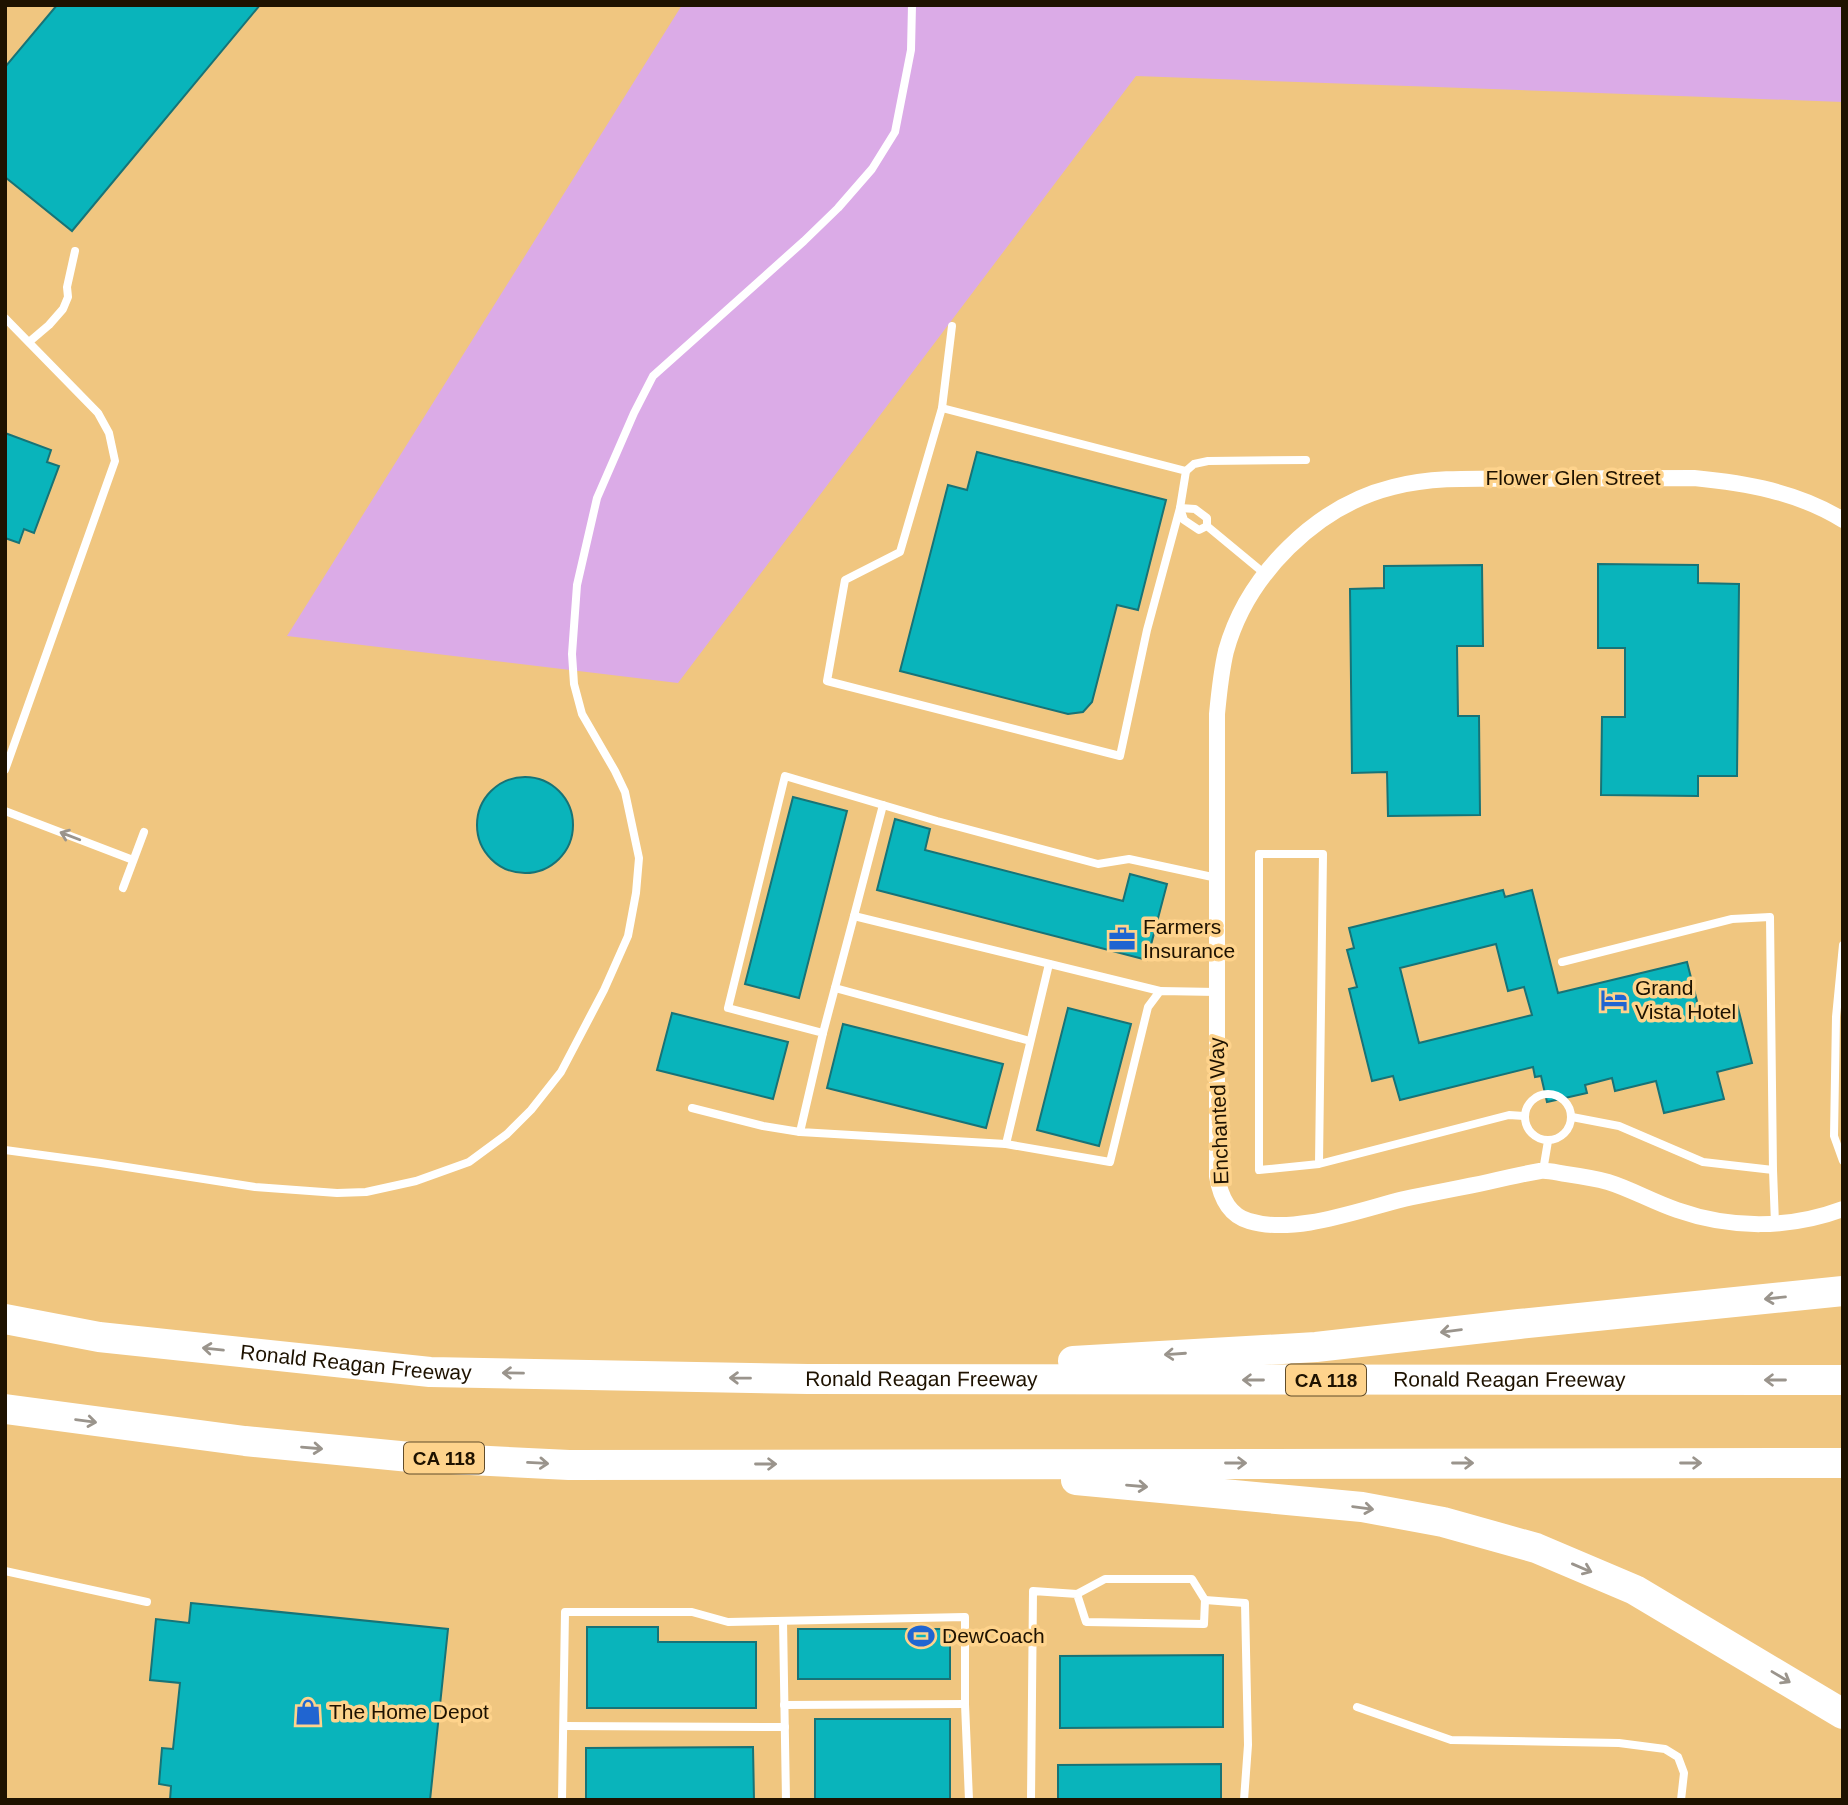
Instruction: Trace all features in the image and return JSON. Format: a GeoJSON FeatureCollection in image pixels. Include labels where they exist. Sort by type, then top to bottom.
{"type":"FeatureCollection","features":[{"type":"Feature","properties":{"kind":"highway"},"geometry":{"type":"LineString","coordinates":[[808,1379],[1315,1347],[1843,1291]]}},
{"type":"Feature","properties":{"kind":"highway","name":"Ronald Reagan Freeway"},"geometry":{"type":"LineString","coordinates":[[5,1319],[99,1337],[430,1371],[808,1379],[1843,1380]]}},
{"type":"Feature","properties":{"kind":"highway","name":"CA 118"},"geometry":{"type":"LineString","coordinates":[[10,1411],[245,1441],[410,1457],[569,1465],[1843,1463]]}},
{"type":"Feature","properties":{"kind":"highway"},"geometry":{"type":"LineString","coordinates":[[873,1463],[1362,1507],[1443,1521],[1536,1548],[1635,1590],[1843,1714]]}},
{"type":"Feature","properties":{"kind":"street","name":"Flower Glen Street"},"geometry":{"type":"LineString","coordinates":[[1307,531],[1349,504],[1391,487],[1438,479],[1694,478],[1732,481],[1767,488],[1802,500],[1843,520]]}},
{"type":"Feature","properties":{"kind":"street","name":"Enchanted Way"},"geometry":{"type":"LineString","coordinates":[[1307,531],[1293,542],[1254,589],[1239,617],[1227,649],[1220,680],[1217,714],[1217,1176],[1219,1190],[1226,1203],[1235,1214],[1246,1221],[1268,1225],[1311,1223],[1405,1199],[1543,1171],[1608,1182],[1677,1210],[1713,1220],[1751,1225],[1789,1223],[1825,1216],[1843,1209]]}},
{"type":"Feature","properties":{"kind":"lane"},"geometry":{"type":"LineString","coordinates":[[5,1150],[255,1187],[337,1194],[366,1192],[416,1181],[469,1162],[507,1134],[531,1110],[561,1072],[604,990],[628,936],[636,893],[639,858],[625,792],[582,714],[574,684],[572,654],[577,585],[597,498],[653,376],[804,241],[872,169],[895,132],[911,50],[912,5]]}},
{"type":"Feature","properties":{"kind":"lane"},"geometry":{"type":"LineString","coordinates":[[29,342],[63,309],[68,297],[75,251]]}},
{"type":"Feature","properties":{"kind":"lane"},"geometry":{"type":"LineString","coordinates":[[5,318],[98,413],[110,433],[115,461],[5,770]]}},
{"type":"Feature","properties":{"kind":"lane"},"geometry":{"type":"LineString","coordinates":[[952,327],[942,408],[901,552],[845,580],[827,681],[1120,756],[1147,630],[1180,508],[1186,471],[1194,464],[1209,461],[1306,460]]}},
{"type":"Feature","properties":{"kind":"lane"},"geometry":{"type":"LineString","coordinates":[[942,408],[1186,471]]}},
{"type":"Feature","properties":{"kind":"lane"},"geometry":{"type":"LineString","coordinates":[[1180,508],[1184,520],[1199,530],[1207,526]]}},
{"type":"Feature","properties":{"kind":"lane"},"geometry":{"type":"LineString","coordinates":[[1180,508],[1195,509],[1206,518],[1207,526],[1265,574]]}},
{"type":"Feature","properties":{"kind":"lane"},"geometry":{"type":"LineString","coordinates":[[823,1034],[728,1008],[785,776],[1098,864],[1129,859],[1217,878]]}},
{"type":"Feature","properties":{"kind":"lane"},"geometry":{"type":"LineString","coordinates":[[800,1132],[883,805]]}},
{"type":"Feature","properties":{"kind":"lane"},"geometry":{"type":"LineString","coordinates":[[5,811],[133,860]]}},
{"type":"Feature","properties":{"kind":"lane"},"geometry":{"type":"LineString","coordinates":[[123,888],[144,832]]}},
{"type":"Feature","properties":{"kind":"lane"},"geometry":{"type":"LineString","coordinates":[[1319,1164],[1323,854],[1259,854],[1259,1170],[1319,1164],[1509,1115],[1524,1116]]}},
{"type":"Feature","properties":{"kind":"lane"},"geometry":{"type":"LineString","coordinates":[[854,916],[1160,991],[1217,992]]}},
{"type":"Feature","properties":{"kind":"lane"},"geometry":{"type":"LineString","coordinates":[[1562,962],[1732,919],[1770,917],[1775,1224]]}},
{"type":"Feature","properties":{"kind":"lane"},"geometry":{"type":"LineString","coordinates":[[1843,945],[1836,1017],[1834,1136],[1843,1161]]}},
{"type":"Feature","properties":{"kind":"lane"},"geometry":{"type":"LineString","coordinates":[[1006,1144],[1049,964]]}},
{"type":"Feature","properties":{"kind":"lane"},"geometry":{"type":"LineString","coordinates":[[835,988],[1030,1041]]}},
{"type":"Feature","properties":{"kind":"lane"},"geometry":{"type":"LineString","coordinates":[[691,1108],[800,1132],[1006,1144],[1110,1162],[1148,1007],[1160,991]]}},
{"type":"Feature","properties":{"kind":"lane"},"geometry":{"type":"LineString","coordinates":[[1553,1094],[1560,1097],[1571,1110],[1572,1117],[1571,1125],[1562,1136],[1548,1141],[1540,1139],[1528,1130],[1524,1116],[1526,1108],[1537,1096],[1553,1094]]}},
{"type":"Feature","properties":{"kind":"lane"},"geometry":{"type":"LineString","coordinates":[[1572,1117],[1619,1126],[1703,1162],[1773,1170]]}},
{"type":"Feature","properties":{"kind":"lane"},"geometry":{"type":"LineString","coordinates":[[1834,1136],[1843,1130]]}},
{"type":"Feature","properties":{"kind":"lane"},"geometry":{"type":"LineString","coordinates":[[1543,1171],[1548,1141]]}},
{"type":"Feature","properties":{"kind":"lane"},"geometry":{"type":"LineString","coordinates":[[5,1572],[147,1602]]}},
{"type":"Feature","properties":{"kind":"lane"},"geometry":{"type":"LineString","coordinates":[[1031,1800],[1033,1591],[1077,1594],[1105,1579],[1192,1579],[1205,1600],[1204,1624],[1086,1622],[1077,1594]]}},
{"type":"Feature","properties":{"kind":"lane"},"geometry":{"type":"LineString","coordinates":[[1205,1600],[1245,1602],[1248,1745],[1244,1800]]}},
{"type":"Feature","properties":{"kind":"lane"},"geometry":{"type":"LineString","coordinates":[[562,1800],[565,1612],[691,1612],[728,1622],[965,1616],[969,1800]]}},
{"type":"Feature","properties":{"kind":"lane"},"geometry":{"type":"LineString","coordinates":[[783,1621],[786,1800]]}},
{"type":"Feature","properties":{"kind":"lane"},"geometry":{"type":"LineString","coordinates":[[785,1704],[965,1704]]}},
{"type":"Feature","properties":{"kind":"lane"},"geometry":{"type":"LineString","coordinates":[[1357,1707],[1451,1740],[1619,1743],[1665,1749],[1678,1757],[1684,1773],[1681,1800]]}},
{"type":"Feature","properties":{"kind":"lane"},"geometry":{"type":"LineString","coordinates":[[564,1726],[785,1727]]}},
{"type":"Feature","properties":{"kind":"shaded area"},"geometry":{"type":"Polygon","coordinates":[[[682,5],[1843,5],[1843,102],[1136,76],[678,683],[287,636],[682,5]]]}},
{"type":"Feature","properties":{"kind":"building"},"geometry":{"type":"Polygon","coordinates":[[[57,5],[260,5],[72,231],[5,177],[5,67],[57,5]]]}},
{"type":"Feature","properties":{"kind":"building"},"geometry":{"type":"Polygon","coordinates":[[[5,433],[51,450],[47,462],[59,466],[34,533],[24,529],[19,543],[5,538],[5,433]]]}},
{"type":"Feature","properties":{"kind":"building"},"geometry":{"type":"Polygon","coordinates":[[[977,452],[1166,500],[1138,610],[1117,605],[1092,702],[1083,712],[1068,714],[900,671],[948,485],[967,490],[977,452]]]}},
{"type":"Feature","properties":{"kind":"building"},"geometry":{"type":"Polygon","coordinates":[[[1598,564],[1698,565],[1698,583],[1739,584],[1737,776],[1698,776],[1698,796],[1601,795],[1602,717],[1625,717],[1625,648],[1598,648],[1598,564]]]}},
{"type":"Feature","properties":{"kind":"building"},"geometry":{"type":"Polygon","coordinates":[[[1482,565],[1483,646],[1457,646],[1458,716],[1479,716],[1480,815],[1388,816],[1387,772],[1352,773],[1350,589],[1384,588],[1384,566],[1482,565]]]}},
{"type":"Feature","properties":{"kind":"building"},"geometry":{"type":"Polygon","coordinates":[[[525,777],[543,781],[559,791],[569,807],[573,825],[569,843],[559,859],[543,869],[525,873],[507,869],[491,859],[481,843],[477,825],[481,807],[491,791],[507,781],[525,777]]]}},
{"type":"Feature","properties":{"kind":"building"},"geometry":{"type":"Polygon","coordinates":[[[793,797],[847,811],[799,998],[745,984],[793,797]]]}},
{"type":"Feature","properties":{"kind":"building"},"geometry":{"type":"Polygon","coordinates":[[[895,819],[930,829],[925,850],[1123,901],[1130,874],[1167,884],[1147,960],[877,890],[895,819]]]}},
{"type":"Feature","properties":{"kind":"building","name":"Grand Vista Hotel"},"geometry":{"type":"Polygon","coordinates":[[[1503,890],[1505,897],[1532,890],[1558,993],[1687,962],[1700,1013],[1737,1004],[1752,1063],[1717,1072],[1724,1099],[1664,1113],[1656,1081],[1615,1091],[1612,1078],[1585,1085],[1587,1093],[1547,1102],[1541,1076],[1535,1077],[1533,1067],[1400,1100],[1393,1076],[1372,1081],[1349,989],[1357,987],[1347,950],[1354,948],[1349,928],[1503,890]],[[1496,944],[1400,968],[1419,1043],[1532,1015],[1524,987],[1508,991],[1496,944]]]}},
{"type":"Feature","properties":{"kind":"building"},"geometry":{"type":"Polygon","coordinates":[[[1068,1008],[1131,1024],[1099,1146],[1037,1130],[1068,1008]]]}},
{"type":"Feature","properties":{"kind":"building"},"geometry":{"type":"Polygon","coordinates":[[[672,1013],[788,1042],[773,1099],[657,1070],[672,1013]]]}},
{"type":"Feature","properties":{"kind":"building"},"geometry":{"type":"Polygon","coordinates":[[[843,1024],[1003,1064],[986,1128],[827,1088],[843,1024]]]}},
{"type":"Feature","properties":{"kind":"building","name":"The Home Depot"},"geometry":{"type":"Polygon","coordinates":[[[191,1603],[448,1629],[430,1800],[170,1800],[171,1786],[159,1784],[162,1748],[173,1749],[180,1683],[150,1680],[156,1619],[189,1623],[191,1603]]]}},
{"type":"Feature","properties":{"kind":"building"},"geometry":{"type":"Polygon","coordinates":[[[587,1627],[658,1627],[658,1642],[756,1642],[756,1708],[587,1708],[587,1627]]]}},
{"type":"Feature","properties":{"kind":"building"},"geometry":{"type":"Polygon","coordinates":[[[798,1629],[950,1629],[950,1679],[798,1679],[798,1629]]]}},
{"type":"Feature","properties":{"kind":"building"},"geometry":{"type":"Polygon","coordinates":[[[1223,1655],[1223,1727],[1060,1728],[1060,1656],[1223,1655]]]}},
{"type":"Feature","properties":{"kind":"building"},"geometry":{"type":"Polygon","coordinates":[[[815,1719],[950,1719],[950,1800],[815,1800],[815,1719]]]}},
{"type":"Feature","properties":{"kind":"building"},"geometry":{"type":"Polygon","coordinates":[[[753,1747],[754,1800],[586,1800],[586,1748],[753,1747]]]}},
{"type":"Feature","properties":{"kind":"building"},"geometry":{"type":"Polygon","coordinates":[[[1221,1764],[1221,1800],[1058,1800],[1058,1765],[1221,1764]]]}},
{"type":"Feature","properties":{"kind":"place","name":"Farmers Insurance"},"geometry":{"type":"Point","coordinates":[1122,939]}},
{"type":"Feature","properties":{"kind":"place","name":"Grand Vista Hotel"},"geometry":{"type":"Point","coordinates":[1614,1000]}},
{"type":"Feature","properties":{"kind":"place","name":"DewCoach"},"geometry":{"type":"Point","coordinates":[921,1636]}},
{"type":"Feature","properties":{"kind":"place","name":"The Home Depot"},"geometry":{"type":"Point","coordinates":[308,1712]}}]}
